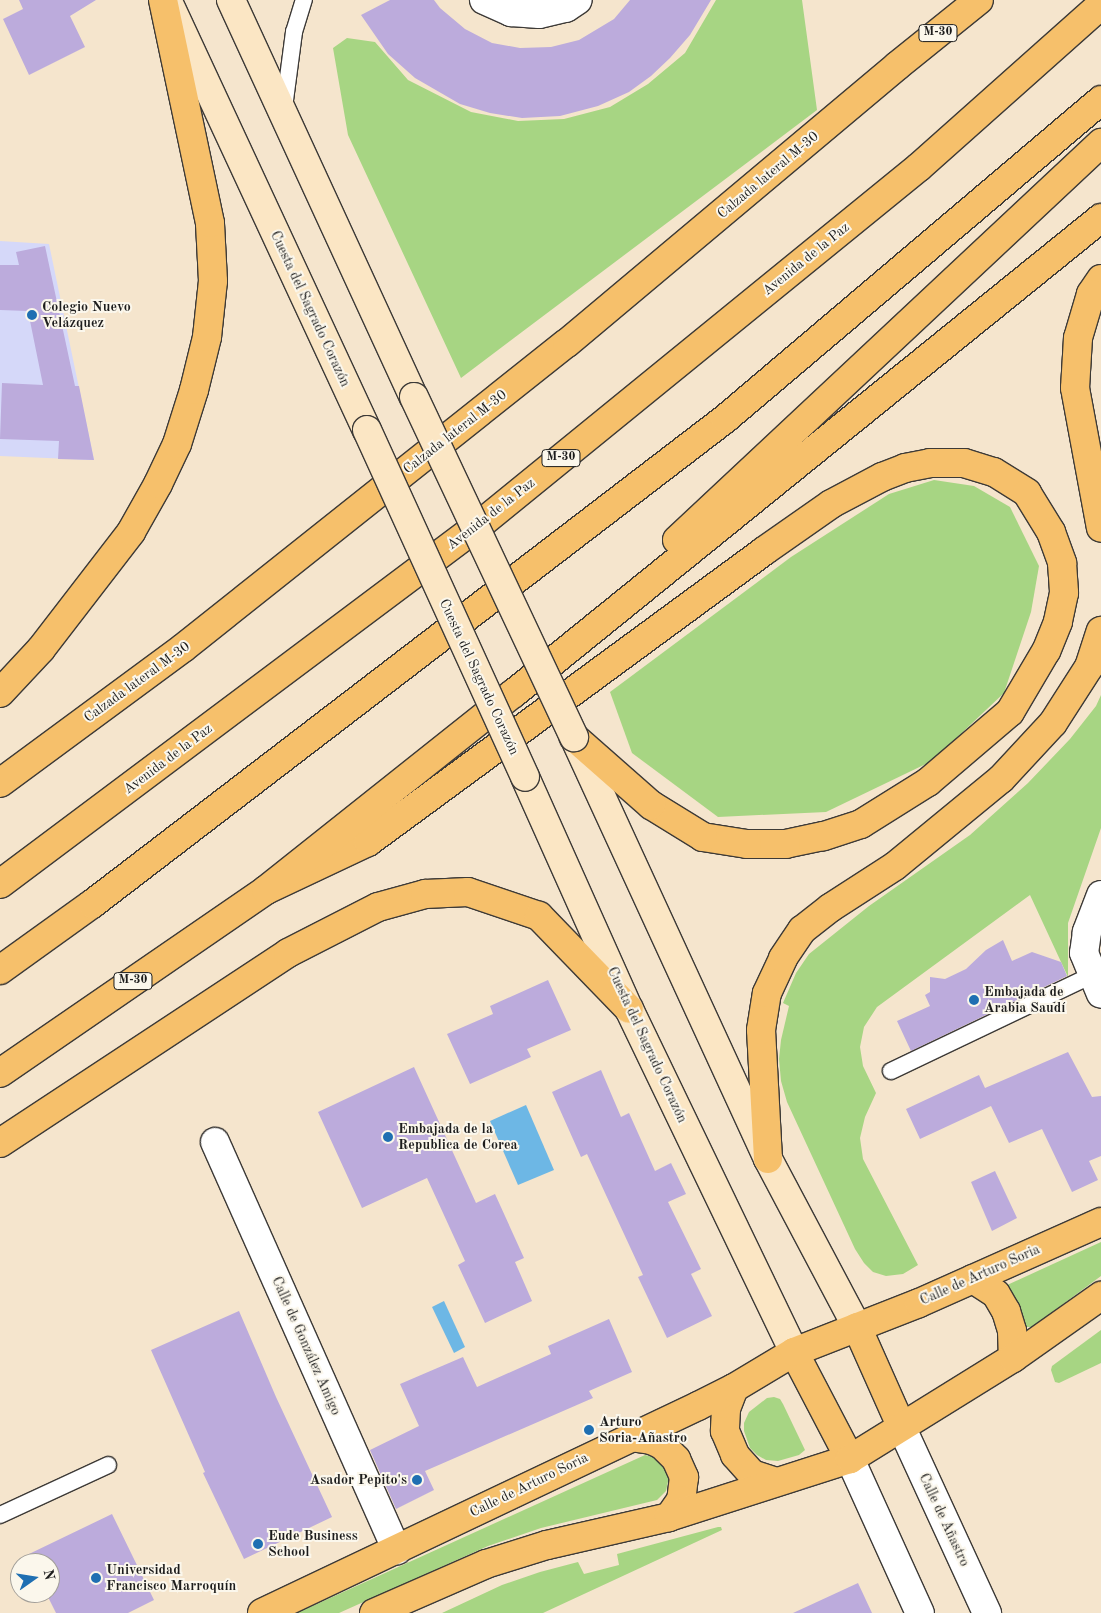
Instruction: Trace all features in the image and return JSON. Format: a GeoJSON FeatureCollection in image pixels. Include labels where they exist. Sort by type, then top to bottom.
{"type":"FeatureCollection","features":[{"type":"Feature","properties":{"kind":"main road"},"geometry":{"type":"LineString","coordinates":[[0,693],[41,649],[131,532],[158,484],[177,444],[194,390],[207,337],[214,281],[210,223],[163,0]]}},
{"type":"Feature","properties":{"kind":"main road","name":"Cuesta del Sagrado Corazón"},"geometry":{"type":"LineString","coordinates":[[167,0],[367,430],[629,1009],[794,1352]]}},
{"type":"Feature","properties":{"kind":"main road"},"geometry":{"type":"LineString","coordinates":[[231,0],[768,1159],[857,1326],[901,1426]]}},
{"type":"Feature","properties":{"kind":"main road"},"geometry":{"type":"LineString","coordinates":[[898,66],[965,0]]}},
{"type":"Feature","properties":{"kind":"main road","name":"M-30"},"geometry":{"type":"LineString","coordinates":[[898,66],[979,0]]}},
{"type":"Feature","properties":{"kind":"main road","name":"Avenida de la Paz"},"geometry":{"type":"LineString","coordinates":[[0,884],[483,522],[919,167],[1101,5]]}},
{"type":"Feature","properties":{"kind":"main road","name":"Calzada lateral M-30"},"geometry":{"type":"LineString","coordinates":[[0,783],[183,648],[559,350],[898,66]]}},
{"type":"Feature","properties":{"kind":"main road"},"geometry":{"type":"LineString","coordinates":[[0,970],[92,904],[725,419],[1101,100]]}},
{"type":"Feature","properties":{"kind":"main road","name":"M-30"},"geometry":{"type":"LineString","coordinates":[[514,693],[1101,142]]}},
{"type":"Feature","properties":{"kind":"main road","name":"M-30"},"geometry":{"type":"LineString","coordinates":[[0,1073],[266,890],[514,693],[1101,218]]}},
{"type":"Feature","properties":{"kind":"main road"},"geometry":{"type":"LineString","coordinates":[[1101,279],[1091,294],[1078,338],[1075,388],[1083,441],[1101,528]]}},
{"type":"Feature","properties":{"kind":"main road"},"geometry":{"type":"LineString","coordinates":[[266,890],[368,842],[764,551],[831,504],[882,477],[906,468],[930,463],[964,463],[994,472],[1026,493],[1051,532],[1062,562],[1064,593],[1058,622],[1046,652],[1010,712],[928,782],[861,824],[823,836],[786,844],[747,844],[703,837],[651,805],[574,737]]}},
{"type":"Feature","properties":{"kind":"main road"},"geometry":{"type":"LineString","coordinates":[[768,1159],[761,1030],[767,993],[783,958],[802,930],[830,908],[895,866],[1001,779],[1053,723],[1089,667],[1101,631]]}},
{"type":"Feature","properties":{"kind":"main road"},"geometry":{"type":"LineString","coordinates":[[0,1143],[288,953],[378,907],[426,894],[468,892],[539,916],[629,1009]]}},
{"type":"Feature","properties":{"kind":"main road","name":"Calle de Arturo Soria"},"geometry":{"type":"LineString","coordinates":[[262,1613],[734,1388],[794,1352],[973,1279],[1101,1222]]}},
{"type":"Feature","properties":{"kind":"main road"},"geometry":{"type":"LineString","coordinates":[[973,1279],[996,1294],[1006,1311],[1012,1331],[1013,1358]]}},
{"type":"Feature","properties":{"kind":"main road"},"geometry":{"type":"LineString","coordinates":[[374,1613],[486,1564],[547,1545],[669,1517],[850,1459],[1013,1358],[1101,1296]]}},
{"type":"Feature","properties":{"kind":"main road"},"geometry":{"type":"LineString","coordinates":[[794,1352],[850,1459]]}},
{"type":"Feature","properties":{"kind":"main road"},"geometry":{"type":"LineString","coordinates":[[734,1388],[726,1409],[725,1431],[735,1455],[752,1474],[776,1482]]}},
{"type":"Feature","properties":{"kind":"main road"},"geometry":{"type":"LineString","coordinates":[[630,1437],[651,1440],[662,1445],[676,1459],[684,1477],[681,1500],[669,1517]]}},
{"type":"Feature","properties":{"kind":"street"},"geometry":{"type":"LineString","coordinates":[[484,0],[511,12],[539,14],[566,8],[578,0]]}},
{"type":"Feature","properties":{"kind":"street"},"geometry":{"type":"LineString","coordinates":[[1096,984],[1084,953],[1087,932],[1101,895]]}},
{"type":"Feature","properties":{"kind":"street","name":"Calle de González Amigo"},"geometry":{"type":"LineString","coordinates":[[216,1142],[397,1550]]}},
{"type":"Feature","properties":{"kind":"street","name":"Calle de Añastro"},"geometry":{"type":"LineString","coordinates":[[901,1426],[987,1613]]}},
{"type":"Feature","properties":{"kind":"street"},"geometry":{"type":"LineString","coordinates":[[850,1459],[920,1613]]}},
{"type":"Feature","properties":{"kind":"lane"},"geometry":{"type":"LineString","coordinates":[[283,115],[294,32],[304,0]]}},
{"type":"Feature","properties":{"kind":"lane"},"geometry":{"type":"LineString","coordinates":[[891,1070],[1096,984]]}},
{"type":"Feature","properties":{"kind":"lane"},"geometry":{"type":"LineString","coordinates":[[0,1515],[108,1465]]}},
{"type":"Feature","properties":{"kind":"shaded area","name":"Colegio Nuevo Velázquez"},"geometry":{"type":"Polygon","coordinates":[[[0,241],[49,244],[94,460],[0,456],[0,241]]]}},
{"type":"Feature","properties":{"kind":"green space"},"geometry":{"type":"Polygon","coordinates":[[[716,0],[802,0],[817,110],[461,378],[348,135],[333,48],[347,38],[375,42],[408,80],[471,112],[518,121],[564,119],[610,107],[648,84],[685,53],[716,0]]]}},
{"type":"Feature","properties":{"kind":"green space"},"geometry":{"type":"Polygon","coordinates":[[[934,480],[974,486],[1010,507],[1039,566],[1031,612],[1004,693],[932,761],[826,812],[718,817],[632,753],[610,692],[791,557],[889,494],[934,480]]]}},
{"type":"Feature","properties":{"kind":"green space"},"geometry":{"type":"Polygon","coordinates":[[[1101,695],[1101,828],[1068,923],[1068,977],[1030,895],[877,1007],[864,1027],[860,1047],[863,1066],[876,1093],[865,1117],[860,1138],[863,1159],[918,1265],[903,1274],[886,1276],[873,1272],[864,1263],[855,1249],[787,1102],[781,1081],[779,1059],[781,1040],[789,1006],[783,1003],[796,973],[809,954],[869,906],[970,835],[1028,783],[1070,739],[1096,706],[1101,695]]]}},
{"type":"Feature","properties":{"kind":"green space"},"geometry":{"type":"Polygon","coordinates":[[[1101,1242],[1101,1276],[1032,1327],[1026,1327],[1019,1304],[1005,1286],[1101,1242]]]}},
{"type":"Feature","properties":{"kind":"green space"},"geometry":{"type":"Polygon","coordinates":[[[1101,1330],[1101,1363],[1059,1383],[1055,1382],[1051,1370],[1052,1366],[1101,1330]]]}},
{"type":"Feature","properties":{"kind":"green space"},"geometry":{"type":"Polygon","coordinates":[[[774,1397],[780,1399],[783,1404],[805,1450],[799,1455],[778,1461],[766,1460],[757,1455],[750,1448],[744,1431],[744,1423],[749,1412],[767,1398],[774,1397]]]}},
{"type":"Feature","properties":{"kind":"green space"},"geometry":{"type":"Polygon","coordinates":[[[645,1455],[653,1457],[660,1462],[669,1477],[666,1491],[657,1500],[541,1528],[488,1546],[339,1613],[297,1613],[645,1455]]]}},
{"type":"Feature","properties":{"kind":"green space"},"geometry":{"type":"Polygon","coordinates":[[[721,1527],[722,1530],[543,1613],[442,1613],[502,1585],[540,1572],[578,1562],[584,1574],[619,1565],[617,1554],[721,1527]]]}},
{"type":"Feature","properties":{"kind":"water"},"geometry":{"type":"Polygon","coordinates":[[[526,1105],[554,1170],[518,1185],[490,1121],[526,1105]]]}},
{"type":"Feature","properties":{"kind":"water"},"geometry":{"type":"Polygon","coordinates":[[[444,1301],[465,1347],[454,1353],[432,1307],[444,1301]]]}},
{"type":"Feature","properties":{"kind":"building"},"geometry":{"type":"Polygon","coordinates":[[[19,0],[96,0],[70,16],[85,47],[29,75],[3,19],[23,9],[19,0]]]}},
{"type":"Feature","properties":{"kind":"building"},"geometry":{"type":"Polygon","coordinates":[[[390,0],[434,0],[440,8],[465,29],[492,43],[520,48],[551,47],[579,40],[614,19],[630,0],[711,0],[690,35],[670,58],[651,76],[629,92],[598,106],[560,116],[522,118],[490,113],[460,104],[415,78],[388,54],[361,15],[390,0]]]}},
{"type":"Feature","properties":{"kind":"building","name":"Colegio Nuevo Velázquez"},"geometry":{"type":"Polygon","coordinates":[[[45,246],[75,386],[79,386],[94,460],[58,459],[59,441],[0,439],[2,383],[43,385],[28,311],[0,310],[0,265],[19,265],[16,252],[45,246]]]}},
{"type":"Feature","properties":{"kind":"building","name":"Embajada de Arabia Saudí"},"geometry":{"type":"Polygon","coordinates":[[[1003,940],[1012,961],[1032,952],[1061,962],[1067,976],[911,1051],[897,1021],[930,1006],[925,995],[930,992],[930,977],[945,979],[966,969],[986,950],[1003,940]]]}},
{"type":"Feature","properties":{"kind":"building"},"geometry":{"type":"Polygon","coordinates":[[[548,980],[571,1030],[527,1049],[531,1057],[470,1084],[447,1034],[493,1014],[490,1006],[548,980]]]}},
{"type":"Feature","properties":{"kind":"building"},"geometry":{"type":"Polygon","coordinates":[[[1068,1052],[1092,1097],[1101,1096],[1101,1156],[1089,1161],[1098,1180],[1072,1192],[1042,1129],[1009,1143],[991,1106],[920,1139],[906,1109],[979,1075],[985,1088],[1068,1052]]]}},
{"type":"Feature","properties":{"kind":"building"},"geometry":{"type":"Polygon","coordinates":[[[414,1067],[476,1203],[495,1194],[524,1258],[515,1262],[532,1301],[485,1323],[458,1265],[465,1261],[427,1178],[362,1208],[318,1112],[414,1067]]]}},
{"type":"Feature","properties":{"kind":"building"},"geometry":{"type":"Polygon","coordinates":[[[601,1070],[621,1117],[629,1113],[655,1171],[671,1163],[686,1194],[668,1202],[701,1269],[691,1274],[712,1316],[667,1338],[638,1277],[643,1275],[587,1154],[581,1157],[552,1092],[601,1070]]]}},
{"type":"Feature","properties":{"kind":"building"},"geometry":{"type":"Polygon","coordinates":[[[995,1171],[1017,1218],[992,1231],[971,1182],[995,1171]]]}},
{"type":"Feature","properties":{"kind":"building"},"geometry":{"type":"Polygon","coordinates":[[[239,1311],[276,1397],[332,1517],[244,1559],[203,1473],[205,1472],[151,1350],[239,1311]]]}},
{"type":"Feature","properties":{"kind":"building"},"geometry":{"type":"Polygon","coordinates":[[[609,1319],[632,1372],[589,1391],[593,1398],[425,1471],[434,1490],[396,1509],[370,1450],[419,1426],[400,1384],[463,1357],[477,1387],[551,1354],[548,1346],[609,1319]]]}},
{"type":"Feature","properties":{"kind":"building","name":"Universidad Francisco Marroquín"},"geometry":{"type":"Polygon","coordinates":[[[112,1514],[154,1600],[128,1613],[56,1613],[51,1603],[60,1603],[60,1553],[31,1553],[112,1514]]]}},
{"type":"Feature","properties":{"kind":"building"},"geometry":{"type":"Polygon","coordinates":[[[858,1583],[872,1613],[793,1613],[858,1583]]]}},
{"type":"Feature","properties":{"kind":"place","name":"Colegio Nuevo Velázquez"},"geometry":{"type":"Point","coordinates":[32,315]}},
{"type":"Feature","properties":{"kind":"place","name":"Embajada de Arabia Saudí"},"geometry":{"type":"Point","coordinates":[974,1000]}},
{"type":"Feature","properties":{"kind":"place","name":"Embajada de la Republica de Corea"},"geometry":{"type":"Point","coordinates":[388,1137]}},
{"type":"Feature","properties":{"kind":"place","name":"Arturo Soria-Añastro"},"geometry":{"type":"Point","coordinates":[589,1430]}},
{"type":"Feature","properties":{"kind":"place","name":"Asador Pepito's"},"geometry":{"type":"Point","coordinates":[417,1480]}},
{"type":"Feature","properties":{"kind":"place","name":"Eude Business School"},"geometry":{"type":"Point","coordinates":[258,1544]}},
{"type":"Feature","properties":{"kind":"place","name":"Universidad Francisco Marroquín"},"geometry":{"type":"Point","coordinates":[96,1578]}}]}
